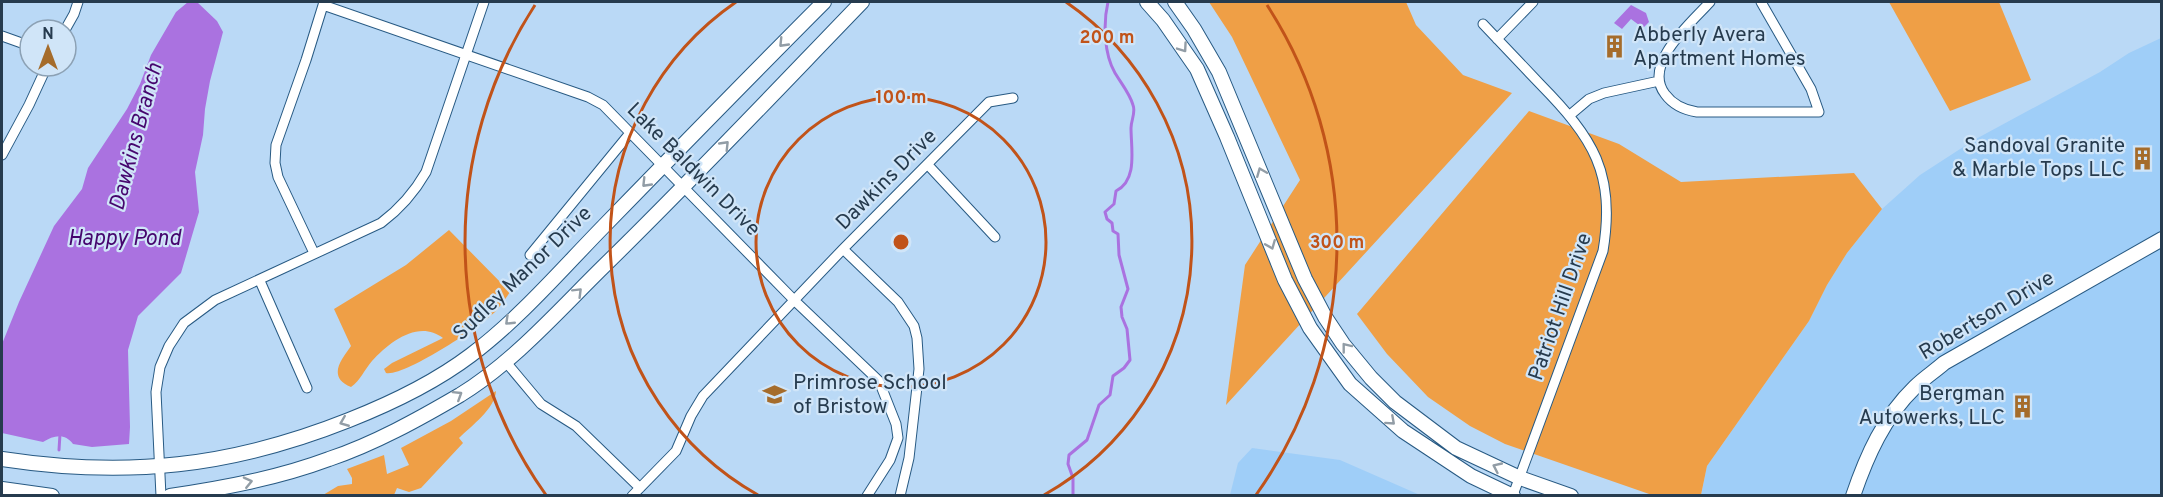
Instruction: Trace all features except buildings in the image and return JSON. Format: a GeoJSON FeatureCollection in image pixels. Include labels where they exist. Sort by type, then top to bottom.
{"type":"FeatureCollection","features":[{"type":"Feature","properties":{"kind":"main road","name":"Sudley Manor Drive"},"geometry":{"type":"LineString","coordinates":[[2,459],[69,467],[134,469],[223,458],[296,440],[380,408],[424,386],[472,354],[498,332],[824,2]]}},
{"type":"Feature","properties":{"kind":"main road"},"geometry":{"type":"LineString","coordinates":[[170,495],[219,488],[279,475],[331,459],[393,431],[461,394],[518,352],[684,187],[862,2]]}},
{"type":"Feature","properties":{"kind":"main road"},"geometry":{"type":"LineString","coordinates":[[1147,2],[1163,20],[1197,69],[1285,280],[1310,328],[1350,384],[1403,431],[1471,476],[1513,495]]}},
{"type":"Feature","properties":{"kind":"main road"},"geometry":{"type":"LineString","coordinates":[[1175,2],[1219,72],[1305,279],[1324,317],[1343,344],[1371,378],[1395,402],[1456,448],[1520,478],[1571,495]]}},
{"type":"Feature","properties":{"kind":"main road","name":"Robertson Drive"},"geometry":{"type":"LineString","coordinates":[[1853,495],[1865,461],[1881,430],[1915,386],[1944,363],[2162,239]]}},
{"type":"Feature","properties":{"kind":"main road"},"geometry":{"type":"LineString","coordinates":[[2,489],[52,495]]}},
{"type":"Feature","properties":{"kind":"street"},"geometry":{"type":"LineString","coordinates":[[72,18],[78,2]]}},
{"type":"Feature","properties":{"kind":"street"},"geometry":{"type":"LineString","coordinates":[[161,495],[156,392],[160,367],[169,346],[184,324],[215,300],[381,223],[397,211],[413,194],[426,172],[484,2]]}},
{"type":"Feature","properties":{"kind":"street"},"geometry":{"type":"LineString","coordinates":[[1497,39],[1533,2]]}},
{"type":"Feature","properties":{"kind":"street"},"geometry":{"type":"LineString","coordinates":[[1710,2],[1668,48],[1659,69],[1659,81],[1664,93],[1680,108],[1697,112],[1819,112],[1810,89],[1761,2]]}},
{"type":"Feature","properties":{"kind":"street"},"geometry":{"type":"LineString","coordinates":[[314,253],[278,177],[275,154],[323,3]]}},
{"type":"Feature","properties":{"kind":"street","name":"Lake Baldwin Drive"},"geometry":{"type":"LineString","coordinates":[[323,3],[588,97],[603,105],[795,301],[879,381],[896,424],[898,438],[895,450],[867,495]]}},
{"type":"Feature","properties":{"kind":"street","name":"Patriot Hill Drive"},"geometry":{"type":"LineString","coordinates":[[1483,24],[1570,115],[1588,140],[1599,163],[1608,223],[1603,251],[1513,495]]}},
{"type":"Feature","properties":{"kind":"street"},"geometry":{"type":"LineString","coordinates":[[2,36],[18,42]]}},
{"type":"Feature","properties":{"kind":"street"},"geometry":{"type":"LineString","coordinates":[[2,155],[41,78]]}},
{"type":"Feature","properties":{"kind":"street"},"geometry":{"type":"LineString","coordinates":[[1570,115],[1589,99],[1604,93],[1659,81]]}},
{"type":"Feature","properties":{"kind":"street","name":"Dawkins Drive"},"geometry":{"type":"LineString","coordinates":[[632,495],[676,451],[691,416],[704,396],[843,249],[989,102],[1013,99]]}},
{"type":"Feature","properties":{"kind":"street"},"geometry":{"type":"LineString","coordinates":[[531,255],[630,133]]}},
{"type":"Feature","properties":{"kind":"street"},"geometry":{"type":"LineString","coordinates":[[928,165],[995,237]]}},
{"type":"Feature","properties":{"kind":"street"},"geometry":{"type":"LineString","coordinates":[[843,249],[898,302],[914,326],[917,338],[919,369],[909,458],[900,495]]}},
{"type":"Feature","properties":{"kind":"street"},"geometry":{"type":"LineString","coordinates":[[260,281],[307,388]]}},
{"type":"Feature","properties":{"kind":"street"},"geometry":{"type":"LineString","coordinates":[[505,361],[541,404],[576,426],[640,488]]}},
{"type":"Feature","properties":{"kind":"shaded area"},"geometry":{"type":"Polygon","coordinates":[[[1209,2],[1406,2],[1416,25],[1463,75],[1512,93],[1226,405],[1245,265],[1300,180],[1232,37],[1209,2]]]}},
{"type":"Feature","properties":{"kind":"shaded area"},"geometry":{"type":"Polygon","coordinates":[[[1889,2],[1999,2],[2031,80],[1950,111],[1889,2]]]}},
{"type":"Feature","properties":{"kind":"shaded area"},"geometry":{"type":"Polygon","coordinates":[[[2161,38],[2161,495],[1701,496],[1707,466],[1809,321],[1827,285],[1847,253],[1882,209],[1920,175],[1974,140],[2100,72],[2129,53],[2161,38]]]}},
{"type":"Feature","properties":{"kind":"shaded area"},"geometry":{"type":"Polygon","coordinates":[[[1529,111],[1619,144],[1681,182],[1854,173],[1882,209],[1847,253],[1827,285],[1809,321],[1707,466],[1701,495],[1652,495],[1505,444],[1470,426],[1428,397],[1387,354],[1357,314],[1529,111]]]}},
{"type":"Feature","properties":{"kind":"shaded area"},"geometry":{"type":"Polygon","coordinates":[[[449,230],[510,292],[507,297],[488,318],[425,359],[395,372],[386,373],[384,369],[443,338],[434,333],[414,332],[387,347],[351,387],[344,383],[339,378],[338,368],[351,346],[334,309],[406,265],[449,230]]]}},
{"type":"Feature","properties":{"kind":"shaded area"},"geometry":{"type":"Polygon","coordinates":[[[496,391],[495,398],[487,411],[459,438],[463,443],[421,488],[409,492],[397,488],[394,495],[323,495],[338,486],[352,484],[352,478],[347,469],[384,455],[387,474],[409,465],[401,448],[451,421],[496,391]]]}},
{"type":"Feature","properties":{"kind":"shaded area"},"geometry":{"type":"Polygon","coordinates":[[[1252,448],[1340,460],[1420,495],[1230,495],[1238,463],[1252,448]]]}},
{"type":"Feature","properties":{"kind":"water","name":"Happy Pond"},"geometry":{"type":"Polygon","coordinates":[[[188,2],[197,2],[217,21],[223,32],[210,81],[203,135],[195,172],[199,212],[181,273],[138,316],[128,350],[129,444],[92,447],[73,444],[63,437],[51,438],[43,442],[2,433],[2,344],[19,302],[54,226],[82,189],[88,168],[127,109],[151,55],[176,12],[188,2]]]}},
{"type":"Feature","properties":{"kind":"water"},"geometry":{"type":"Polygon","coordinates":[[[1631,5],[1646,13],[1649,22],[1643,28],[1631,19],[1622,29],[1614,23],[1631,5]]]}},
{"type":"Feature","properties":{"kind":"waterway"},"geometry":{"type":"LineString","coordinates":[[1073,496],[1073,478],[1068,464],[1069,455],[1087,440],[1099,405],[1110,395],[1113,376],[1130,360],[1127,329],[1121,307],[1128,289],[1119,255],[1118,234],[1113,231],[1112,223],[1107,219],[1105,212],[1114,204],[1116,191],[1128,179],[1132,163],[1131,128],[1134,111],[1130,97],[1115,73],[1109,57],[1105,29],[1108,2]]}},
{"type":"Feature","properties":{"kind":"waterway","name":"Dawkins Branch"},"geometry":{"type":"LineString","coordinates":[[59,450],[60,434]]}},
{"type":"Feature","properties":{"kind":"place","name":"Abberly Avera Apartment Homes"},"geometry":{"type":"Point","coordinates":[1615,47]}},
{"type":"Feature","properties":{"kind":"place","name":"Sandoval Granite & Marble Tops LLC"},"geometry":{"type":"Point","coordinates":[2143,158]}},
{"type":"Feature","properties":{"kind":"place","name":"Primrose School of Bristow"},"geometry":{"type":"Point","coordinates":[775,395]}},
{"type":"Feature","properties":{"kind":"place","name":"Bergman Autowerks, LLC"},"geometry":{"type":"Point","coordinates":[2023,406]}}]}
